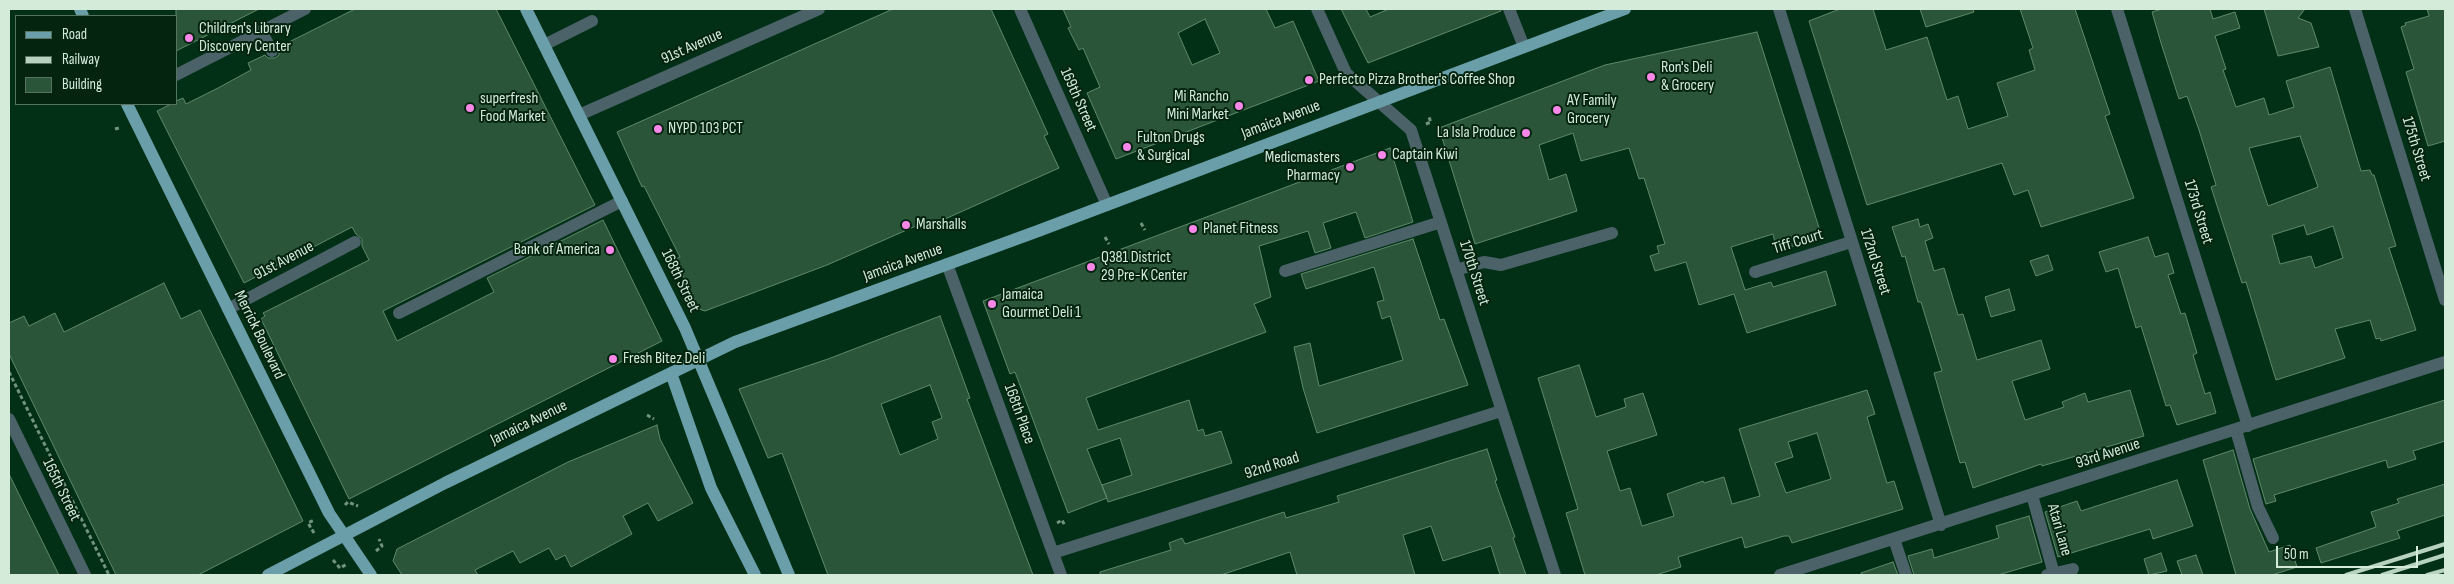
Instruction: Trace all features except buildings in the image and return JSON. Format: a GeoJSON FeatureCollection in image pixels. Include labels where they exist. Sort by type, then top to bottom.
{"type":"FeatureCollection","features":[{"type":"Feature","properties":{"kind":"main road","name":"168th Street"},"geometry":{"type":"LineString","coordinates":[[526,9],[699,360],[789,575]]}},
{"type":"Feature","properties":{"kind":"main road","name":"Jamaica Avenue"},"geometry":{"type":"LineString","coordinates":[[268,575],[444,483],[735,342],[1107,205],[1524,47],[1610,11],[1626,9]]}},
{"type":"Feature","properties":{"kind":"main road","name":"Merrick Boulevard"},"geometry":{"type":"LineString","coordinates":[[127,105],[329,512],[371,575]]}},
{"type":"Feature","properties":{"kind":"main road"},"geometry":{"type":"LineString","coordinates":[[671,373],[711,488],[755,575]]}},
{"type":"Feature","properties":{"kind":"street"},"geometry":{"type":"LineString","coordinates":[[178,74],[305,9]]}},
{"type":"Feature","properties":{"kind":"street","name":"91st Avenue"},"geometry":{"type":"LineString","coordinates":[[579,115],[819,9]]}},
{"type":"Feature","properties":{"kind":"street","name":"169th Street"},"geometry":{"type":"LineString","coordinates":[[1020,9],[1107,205]]}},
{"type":"Feature","properties":{"kind":"street","name":"170th Street"},"geometry":{"type":"LineString","coordinates":[[1317,9],[1346,73],[1411,130],[1555,575]]}},
{"type":"Feature","properties":{"kind":"street"},"geometry":{"type":"LineString","coordinates":[[1509,9],[1524,47]]}},
{"type":"Feature","properties":{"kind":"street","name":"172nd Street"},"geometry":{"type":"LineString","coordinates":[[1779,9],[1941,525]]}},
{"type":"Feature","properties":{"kind":"street","name":"173rd Street"},"geometry":{"type":"LineString","coordinates":[[2117,9],[2248,426]]}},
{"type":"Feature","properties":{"kind":"street","name":"175th Street"},"geometry":{"type":"LineString","coordinates":[[2355,9],[2445,300]]}},
{"type":"Feature","properties":{"kind":"street"},"geometry":{"type":"LineString","coordinates":[[544,45],[592,21]]}},
{"type":"Feature","properties":{"kind":"street"},"geometry":{"type":"LineString","coordinates":[[262,31],[272,50]]}},
{"type":"Feature","properties":{"kind":"street"},"geometry":{"type":"LineString","coordinates":[[398,313],[622,201]]}},
{"type":"Feature","properties":{"kind":"street"},"geometry":{"type":"LineString","coordinates":[[1285,271],[1440,222]]}},
{"type":"Feature","properties":{"kind":"street"},"geometry":{"type":"LineString","coordinates":[[1456,270],[1484,262],[1501,265],[1612,233]]}},
{"type":"Feature","properties":{"kind":"street","name":"91st Avenue"},"geometry":{"type":"LineString","coordinates":[[228,309],[355,242]]}},
{"type":"Feature","properties":{"kind":"street","name":"Tiff Court"},"geometry":{"type":"LineString","coordinates":[[1755,272],[1851,242]]}},
{"type":"Feature","properties":{"kind":"street","name":"168th Place"},"geometry":{"type":"LineString","coordinates":[[947,264],[1061,575]]}},
{"type":"Feature","properties":{"kind":"street","name":"93rd Avenue"},"geometry":{"type":"LineString","coordinates":[[1782,575],[2445,362]]}},
{"type":"Feature","properties":{"kind":"street","name":"92nd Road"},"geometry":{"type":"LineString","coordinates":[[1053,553],[1501,411]]}},
{"type":"Feature","properties":{"kind":"street","name":"165th Street"},"geometry":{"type":"LineString","coordinates":[[9,419],[85,575]]}},
{"type":"Feature","properties":{"kind":"street"},"geometry":{"type":"LineString","coordinates":[[2236,430],[2258,507],[2273,538]]}},
{"type":"Feature","properties":{"kind":"street","name":"Atari Lane"},"geometry":{"type":"LineString","coordinates":[[2032,495],[2051,574],[2073,568]]}},
{"type":"Feature","properties":{"kind":"street"},"geometry":{"type":"LineString","coordinates":[[1894,539],[1906,575]]}},
{"type":"Feature","properties":{"kind":"path"},"geometry":{"type":"LineString","coordinates":[[1426,124],[1431,122],[1428,115]]}},
{"type":"Feature","properties":{"kind":"path"},"geometry":{"type":"LineString","coordinates":[[1141,223],[1145,230]]}},
{"type":"Feature","properties":{"kind":"path"},"geometry":{"type":"LineString","coordinates":[[1105,237],[1109,244]]}},
{"type":"Feature","properties":{"kind":"path"},"geometry":{"type":"LineString","coordinates":[[9,372],[108,575]]}},
{"type":"Feature","properties":{"kind":"path"},"geometry":{"type":"LineString","coordinates":[[647,415],[654,419]]}},
{"type":"Feature","properties":{"kind":"path"},"geometry":{"type":"LineString","coordinates":[[345,505],[348,502],[358,506]]}},
{"type":"Feature","properties":{"kind":"path"},"geometry":{"type":"LineString","coordinates":[[314,520],[308,523],[314,533]]}},
{"type":"Feature","properties":{"kind":"path"},"geometry":{"type":"LineString","coordinates":[[1062,520],[1065,526]]}},
{"type":"Feature","properties":{"kind":"path"},"geometry":{"type":"LineString","coordinates":[[376,551],[382,546],[379,539]]}},
{"type":"Feature","properties":{"kind":"path"},"geometry":{"type":"LineString","coordinates":[[332,560],[340,568],[348,564]]}},
{"type":"Feature","properties":{"kind":"railway"},"geometry":{"type":"LineString","coordinates":[[2346,575],[2445,544]]}},
{"type":"Feature","properties":{"kind":"railway"},"geometry":{"type":"LineString","coordinates":[[2382,575],[2445,555]]}},
{"type":"Feature","properties":{"kind":"railway"},"geometry":{"type":"LineString","coordinates":[[2427,575],[2445,570]]}},
{"type":"Feature","properties":{"kind":"place","name":"Children's Library Discovery Center"},"geometry":{"type":"Point","coordinates":[189,38]}},
{"type":"Feature","properties":{"kind":"place","name":"Ron's Deli & Grocery"},"geometry":{"type":"Point","coordinates":[1651,77]}},
{"type":"Feature","properties":{"kind":"place","name":"Perfecto Pizza Brother's Coffee Shop"},"geometry":{"type":"Point","coordinates":[1309,80]}},
{"type":"Feature","properties":{"kind":"place","name":"Mi Rancho Mini Market"},"geometry":{"type":"Point","coordinates":[1239,106]}},
{"type":"Feature","properties":{"kind":"place","name":"superfresh Food Market"},"geometry":{"type":"Point","coordinates":[470,108]}},
{"type":"Feature","properties":{"kind":"place","name":"AY Family Grocery"},"geometry":{"type":"Point","coordinates":[1557,110]}},
{"type":"Feature","properties":{"kind":"place","name":"NYPD 103 PCT"},"geometry":{"type":"Point","coordinates":[658,129]}},
{"type":"Feature","properties":{"kind":"place","name":"La Isla Produce"},"geometry":{"type":"Point","coordinates":[1526,133]}},
{"type":"Feature","properties":{"kind":"place","name":"Fulton Drugs & Surgical"},"geometry":{"type":"Point","coordinates":[1127,147]}},
{"type":"Feature","properties":{"kind":"place","name":"Captain Kiwi"},"geometry":{"type":"Point","coordinates":[1382,155]}},
{"type":"Feature","properties":{"kind":"place","name":"Medicmasters Pharmacy"},"geometry":{"type":"Point","coordinates":[1350,167]}},
{"type":"Feature","properties":{"kind":"place","name":"Marshalls"},"geometry":{"type":"Point","coordinates":[906,225]}},
{"type":"Feature","properties":{"kind":"place","name":"Planet Fitness"},"geometry":{"type":"Point","coordinates":[1193,229]}},
{"type":"Feature","properties":{"kind":"place","name":"Bank of America"},"geometry":{"type":"Point","coordinates":[610,250]}},
{"type":"Feature","properties":{"kind":"place","name":"Q381 District 29 Pre-K Center"},"geometry":{"type":"Point","coordinates":[1091,267]}},
{"type":"Feature","properties":{"kind":"place","name":"Jamaica Gourmet Deli 1"},"geometry":{"type":"Point","coordinates":[992,304]}},
{"type":"Feature","properties":{"kind":"place","name":"Fresh Bitez Deli"},"geometry":{"type":"Point","coordinates":[613,359]}}]}
